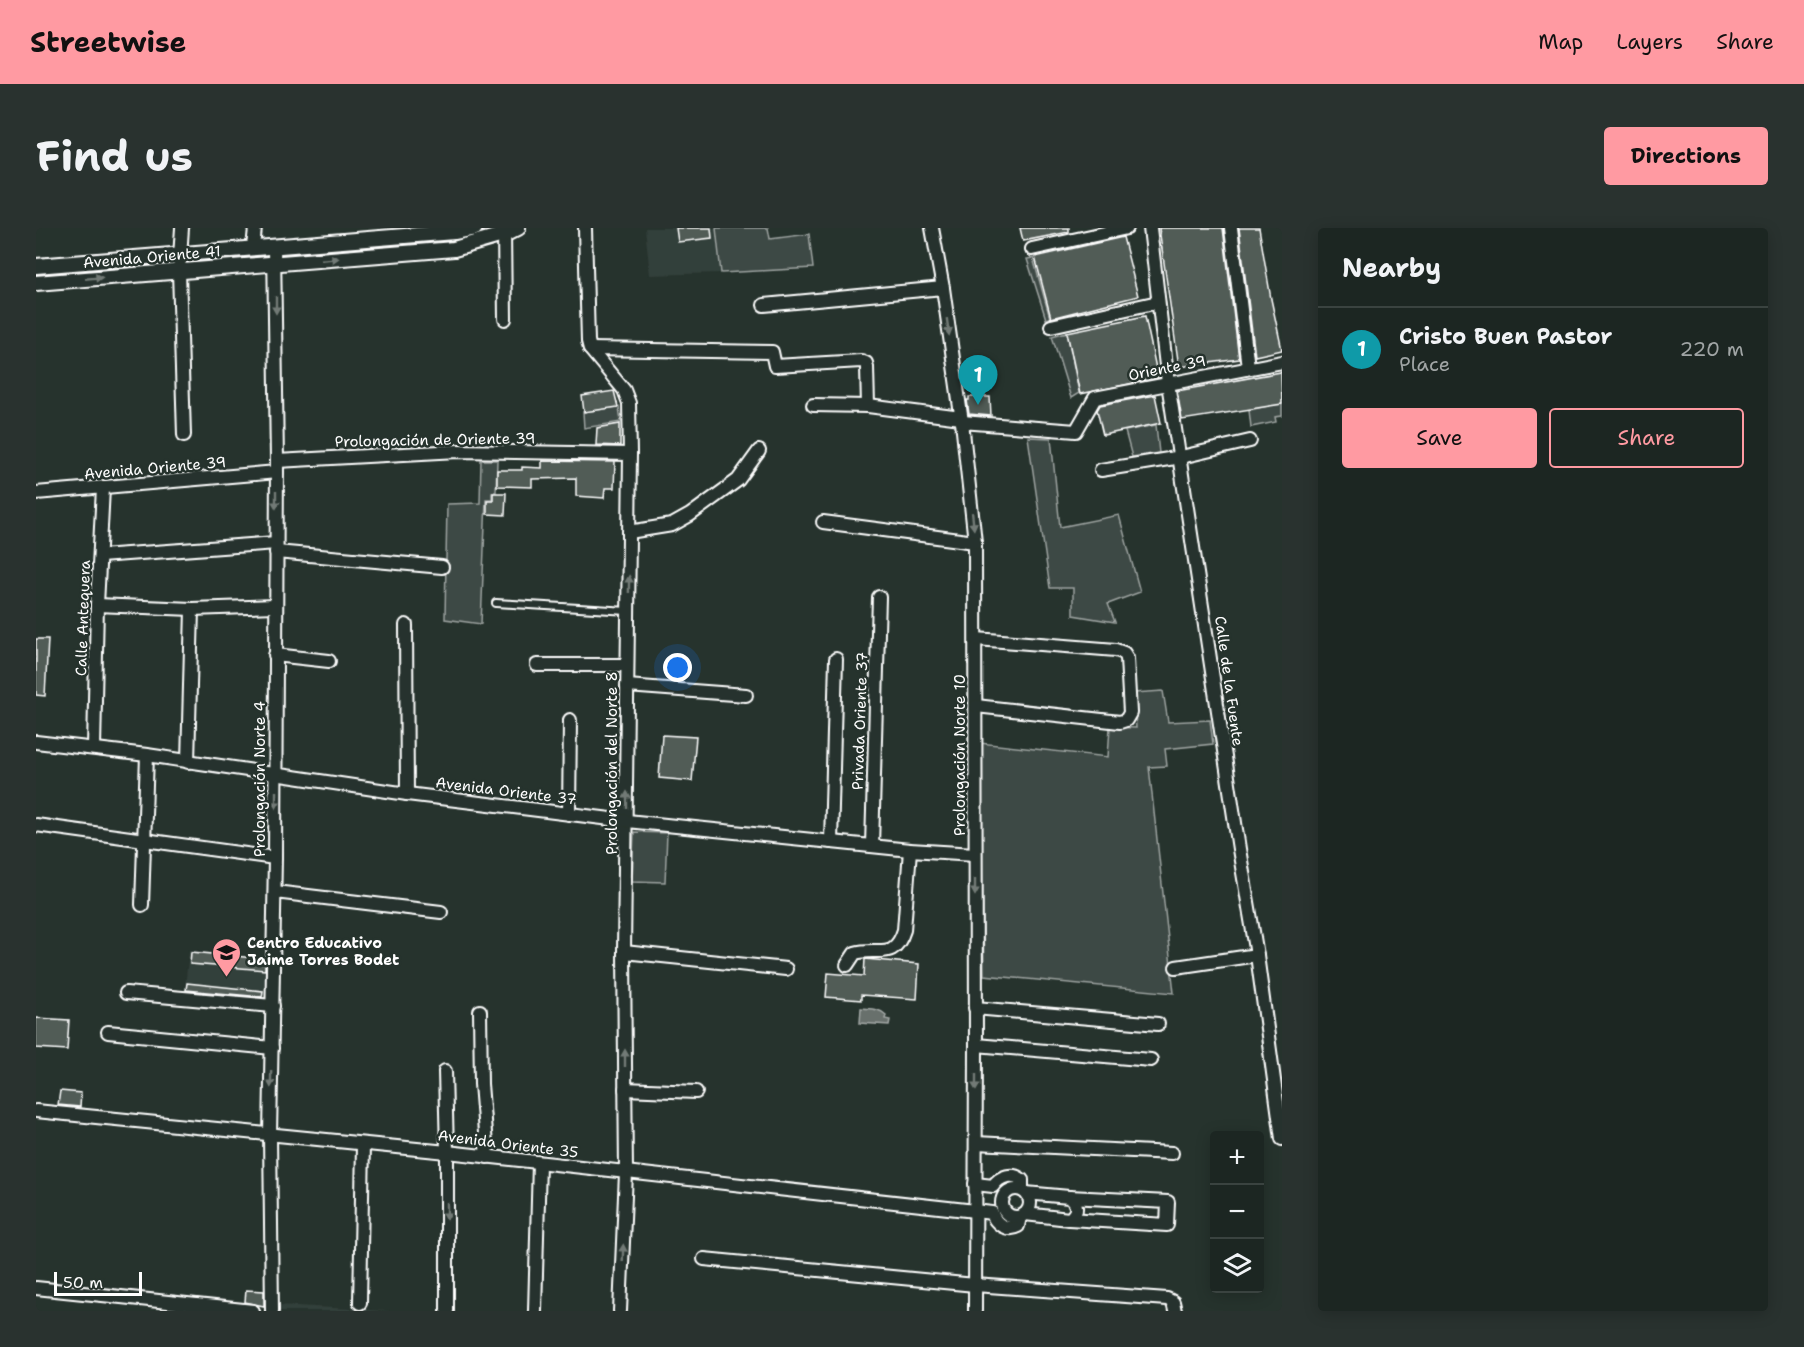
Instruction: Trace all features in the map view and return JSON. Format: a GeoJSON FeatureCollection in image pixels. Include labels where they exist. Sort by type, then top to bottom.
{"type":"FeatureCollection","features":[{"type":"Feature","properties":{"kind":"street"},"geometry":{"type":"LineString","coordinates":[[182,228],[178,271],[184,435]]}},
{"type":"Feature","properties":{"kind":"street"},"geometry":{"type":"LineString","coordinates":[[253,248],[255,228]]}},
{"type":"Feature","properties":{"kind":"street","name":"Avenida Oriente 41"},"geometry":{"type":"LineString","coordinates":[[36,266],[454,232],[475,228]]}},
{"type":"Feature","properties":{"kind":"street"},"geometry":{"type":"LineString","coordinates":[[585,228],[590,349],[772,352],[775,366],[861,361],[866,363],[867,368],[868,406]]}},
{"type":"Feature","properties":{"kind":"street","name":"Prolongación Norte 10"},"geometry":{"type":"LineString","coordinates":[[932,228],[962,420],[975,542],[975,1311]]}},
{"type":"Feature","properties":{"kind":"street"},"geometry":{"type":"LineString","coordinates":[[1032,249],[1127,228]]}},
{"type":"Feature","properties":{"kind":"street","name":"Calle de la Fuente"},"geometry":{"type":"LineString","coordinates":[[1150,228],[1168,384],[1257,955],[1282,1139]]}},
{"type":"Feature","properties":{"kind":"street"},"geometry":{"type":"LineString","coordinates":[[1231,228],[1248,368]]}},
{"type":"Feature","properties":{"kind":"street"},"geometry":{"type":"LineString","coordinates":[[505,319],[509,230]]}},
{"type":"Feature","properties":{"kind":"street","name":"Avenida Oriente 41"},"geometry":{"type":"LineString","coordinates":[[36,283],[454,249],[509,230]]}},
{"type":"Feature","properties":{"kind":"street","name":"Prolongación Norte 4"},"geometry":{"type":"LineString","coordinates":[[272,1311],[270,1135],[275,892],[277,466],[274,247]]}},
{"type":"Feature","properties":{"kind":"street"},"geometry":{"type":"LineString","coordinates":[[764,305],[943,288]]}},
{"type":"Feature","properties":{"kind":"street"},"geometry":{"type":"LineString","coordinates":[[1050,326],[1158,302]]}},
{"type":"Feature","properties":{"kind":"street","name":"Prolongación del Norte 8"},"geometry":{"type":"LineString","coordinates":[[590,349],[624,390],[628,403],[630,454],[624,952],[626,1173],[620,1311]]}},
{"type":"Feature","properties":{"kind":"street","name":"Oriente 39"},"geometry":{"type":"LineString","coordinates":[[962,420],[1076,431],[1095,398],[1282,362]]}},
{"type":"Feature","properties":{"kind":"street"},"geometry":{"type":"LineString","coordinates":[[813,405],[868,406],[962,420]]}},
{"type":"Feature","properties":{"kind":"street"},"geometry":{"type":"LineString","coordinates":[[1101,470],[1181,457],[1250,441]]}},
{"type":"Feature","properties":{"kind":"street"},"geometry":{"type":"LineString","coordinates":[[629,532],[672,525],[690,515],[738,480],[759,451]]}},
{"type":"Feature","properties":{"kind":"street","name":"Prolongación de Oriente 39"},"geometry":{"type":"LineString","coordinates":[[277,466],[458,452],[630,454]]}},
{"type":"Feature","properties":{"kind":"street","name":"Avenida Oriente 39"},"geometry":{"type":"LineString","coordinates":[[36,493],[104,488],[277,466]]}},
{"type":"Feature","properties":{"kind":"street","name":"Calle Antequera"},"geometry":{"type":"LineString","coordinates":[[94,748],[97,604],[104,488]]}},
{"type":"Feature","properties":{"kind":"street"},"geometry":{"type":"LineString","coordinates":[[824,522],[975,542]]}},
{"type":"Feature","properties":{"kind":"street"},"geometry":{"type":"LineString","coordinates":[[100,556],[276,547],[442,567]]}},
{"type":"Feature","properties":{"kind":"street","name":"Privada Oriente 37"},"geometry":{"type":"LineString","coordinates":[[872,846],[879,597]]}},
{"type":"Feature","properties":{"kind":"street"},"geometry":{"type":"LineString","coordinates":[[97,604],[192,609],[275,606]]}},
{"type":"Feature","properties":{"kind":"street"},"geometry":{"type":"LineString","coordinates":[[188,762],[192,609]]}},
{"type":"Feature","properties":{"kind":"street"},"geometry":{"type":"LineString","coordinates":[[406,625],[407,794]]}},
{"type":"Feature","properties":{"kind":"street"},"geometry":{"type":"LineString","coordinates":[[976,639],[1116,650],[1124,653],[1128,657],[1130,713],[1126,720],[1120,722],[976,706]]}},
{"type":"Feature","properties":{"kind":"street"},"geometry":{"type":"LineString","coordinates":[[275,656],[329,661]]}},
{"type":"Feature","properties":{"kind":"street"},"geometry":{"type":"LineString","coordinates":[[831,842],[836,659]]}},
{"type":"Feature","properties":{"kind":"street"},"geometry":{"type":"LineString","coordinates":[[537,665],[627,665]]}},
{"type":"Feature","properties":{"kind":"street"},"geometry":{"type":"LineString","coordinates":[[627,686],[746,695]]}},
{"type":"Feature","properties":{"kind":"street"},"geometry":{"type":"LineString","coordinates":[[569,814],[570,720]]}},
{"type":"Feature","properties":{"kind":"street","name":"Avenida Oriente 37"},"geometry":{"type":"LineString","coordinates":[[36,742],[147,755],[407,794],[627,821],[910,850],[975,854]]}},
{"type":"Feature","properties":{"kind":"street"},"geometry":{"type":"LineString","coordinates":[[142,905],[147,755]]}},
{"type":"Feature","properties":{"kind":"street"},"geometry":{"type":"LineString","coordinates":[[36,825],[275,858]]}},
{"type":"Feature","properties":{"kind":"street"},"geometry":{"type":"LineString","coordinates":[[847,966],[855,953],[883,952],[896,947],[901,940],[904,930],[910,850]]}},
{"type":"Feature","properties":{"kind":"street"},"geometry":{"type":"LineString","coordinates":[[275,892],[441,912]]}},
{"type":"Feature","properties":{"kind":"street"},"geometry":{"type":"LineString","coordinates":[[624,952],[786,969]]}},
{"type":"Feature","properties":{"kind":"street"},"geometry":{"type":"LineString","coordinates":[[1176,967],[1257,955]]}},
{"type":"Feature","properties":{"kind":"street"},"geometry":{"type":"LineString","coordinates":[[126,993],[273,1006]]}},
{"type":"Feature","properties":{"kind":"street"},"geometry":{"type":"LineString","coordinates":[[975,1008],[1158,1024]]}},
{"type":"Feature","properties":{"kind":"street"},"geometry":{"type":"LineString","coordinates":[[480,1011],[481,1084],[487,1157]]}},
{"type":"Feature","properties":{"kind":"street"},"geometry":{"type":"LineString","coordinates":[[108,1032],[272,1048]]}},
{"type":"Feature","properties":{"kind":"street"},"geometry":{"type":"LineString","coordinates":[[976,1045],[1151,1060]]}},
{"type":"Feature","properties":{"kind":"street"},"geometry":{"type":"LineString","coordinates":[[445,1071],[447,1311]]}},
{"type":"Feature","properties":{"kind":"street"},"geometry":{"type":"LineString","coordinates":[[625,1089],[696,1092]]}},
{"type":"Feature","properties":{"kind":"street","name":"Avenida Oriente 35"},"geometry":{"type":"LineString","coordinates":[[36,1111],[447,1152],[975,1211]]}},
{"type":"Feature","properties":{"kind":"street"},"geometry":{"type":"LineString","coordinates":[[976,1143],[1172,1153]]}},
{"type":"Feature","properties":{"kind":"street"},"geometry":{"type":"LineString","coordinates":[[360,1303],[363,1144]]}},
{"type":"Feature","properties":{"kind":"street"},"geometry":{"type":"LineString","coordinates":[[535,1311],[539,1163]]}},
{"type":"Feature","properties":{"kind":"street"},"geometry":{"type":"LineString","coordinates":[[975,1184],[993,1186],[1002,1177],[1015,1176],[1022,1180],[1024,1192],[1030,1202],[1030,1207],[1022,1216],[1018,1226],[1010,1228],[998,1224],[992,1213],[975,1211]]}},
{"type":"Feature","properties":{"kind":"street"},"geometry":{"type":"LineString","coordinates":[[1017,1189],[1024,1192],[1069,1197],[1168,1202],[1167,1225],[1007,1215],[1001,1203],[1008,1191],[1017,1189]]}},
{"type":"Feature","properties":{"kind":"street"},"geometry":{"type":"LineString","coordinates":[[1069,1197],[1075,1201],[1077,1207],[1074,1216],[1069,1219]]}},
{"type":"Feature","properties":{"kind":"street"},"geometry":{"type":"LineString","coordinates":[[704,1259],[975,1285],[1167,1299],[1173,1302],[1175,1311]]}},
{"type":"Feature","properties":{"kind":"street"},"geometry":{"type":"LineString","coordinates":[[36,1288],[253,1311]]}},
{"type":"Feature","properties":{"kind":"lane"},"geometry":{"type":"LineString","coordinates":[[496,603],[628,611]]}},
{"type":"Feature","properties":{"kind":"shaded area"},"geometry":{"type":"Polygon","coordinates":[[[645,228],[716,228],[721,273],[650,275],[645,228]]]}},
{"type":"Feature","properties":{"kind":"shaded area"},"geometry":{"type":"Polygon","coordinates":[[[716,228],[768,228],[770,239],[809,234],[813,268],[721,273],[716,228]]]}},
{"type":"Feature","properties":{"kind":"shaded area"},"geometry":{"type":"Polygon","coordinates":[[[447,240],[447,242],[291,255],[291,252],[447,240]]]}},
{"type":"Feature","properties":{"kind":"shaded area"},"geometry":{"type":"Polygon","coordinates":[[[1033,258],[1050,318],[1046,319],[1027,259],[1033,258]]]}},
{"type":"Feature","properties":{"kind":"shaded area"},"geometry":{"type":"Polygon","coordinates":[[[1067,332],[1079,393],[1071,398],[1052,336],[1067,332]]]}},
{"type":"Feature","properties":{"kind":"shaded area"},"geometry":{"type":"Polygon","coordinates":[[[1282,403],[1282,416],[1275,417],[1276,422],[1251,427],[1249,410],[1282,403]]]}},
{"type":"Feature","properties":{"kind":"shaded area"},"geometry":{"type":"Polygon","coordinates":[[[619,407],[621,422],[584,428],[583,412],[619,407]]]}},
{"type":"Feature","properties":{"kind":"shaded area"},"geometry":{"type":"Polygon","coordinates":[[[1156,425],[1159,453],[1132,457],[1125,431],[1156,425]]]}},
{"type":"Feature","properties":{"kind":"shaded area"},"geometry":{"type":"Polygon","coordinates":[[[1028,437],[1051,438],[1060,527],[1119,515],[1140,592],[1108,604],[1115,622],[1073,615],[1073,588],[1050,588],[1028,437]]]}},
{"type":"Feature","properties":{"kind":"shaded area"},"geometry":{"type":"Polygon","coordinates":[[[481,460],[497,460],[496,492],[492,492],[492,499],[486,499],[481,624],[445,619],[447,504],[480,503],[481,460]]]}},
{"type":"Feature","properties":{"kind":"shaded area"},"geometry":{"type":"Polygon","coordinates":[[[1163,691],[1168,722],[1210,720],[1213,744],[1165,749],[1167,766],[1149,767],[1174,993],[984,975],[980,743],[1108,757],[1110,727],[1136,728],[1134,693],[1163,691]]]}},
{"type":"Feature","properties":{"kind":"shaded area"},"geometry":{"type":"Polygon","coordinates":[[[634,832],[667,833],[665,882],[632,881],[634,832]]]}},
{"type":"Feature","properties":{"kind":"shaded area","name":"Centro Educativo Jaime Torres Bodet"},"geometry":{"type":"Polygon","coordinates":[[[189,950],[267,958],[263,1004],[184,996],[189,950]]]}},
{"type":"Feature","properties":{"kind":"shaded area"},"geometry":{"type":"Polygon","coordinates":[[[861,1008],[880,1011],[886,1015],[885,1019],[890,1020],[889,1025],[860,1023],[861,1008]]]}},
{"type":"Feature","properties":{"kind":"shaded area"},"geometry":{"type":"Polygon","coordinates":[[[278,1305],[390,1311],[278,1311],[278,1305]]]}},
{"type":"Feature","properties":{"kind":"building"},"geometry":{"type":"Polygon","coordinates":[[[676,228],[711,228],[712,238],[678,242],[676,228]]]}},
{"type":"Feature","properties":{"kind":"building"},"geometry":{"type":"Polygon","coordinates":[[[1020,228],[1069,228],[1069,232],[1023,241],[1020,228]]]}},
{"type":"Feature","properties":{"kind":"building"},"geometry":{"type":"Polygon","coordinates":[[[1159,228],[1223,228],[1239,359],[1179,367],[1159,228]]]}},
{"type":"Feature","properties":{"kind":"building"},"geometry":{"type":"Polygon","coordinates":[[[1239,228],[1259,228],[1282,350],[1255,356],[1239,228]]]}},
{"type":"Feature","properties":{"kind":"building"},"geometry":{"type":"Polygon","coordinates":[[[1123,237],[1138,296],[1051,318],[1035,257],[1123,237]]]}},
{"type":"Feature","properties":{"kind":"building"},"geometry":{"type":"Polygon","coordinates":[[[1145,316],[1158,378],[1080,394],[1067,332],[1145,316]]]}},
{"type":"Feature","properties":{"kind":"building"},"geometry":{"type":"Polygon","coordinates":[[[1281,372],[1282,404],[1182,420],[1177,391],[1281,372]]]}},
{"type":"Feature","properties":{"kind":"building"},"geometry":{"type":"Polygon","coordinates":[[[614,391],[618,407],[584,412],[582,396],[614,391]]]}},
{"type":"Feature","properties":{"kind":"building"},"geometry":{"type":"Polygon","coordinates":[[[1155,395],[1161,423],[1103,435],[1097,410],[1100,405],[1155,395]]]}},
{"type":"Feature","properties":{"kind":"building"},"geometry":{"type":"Polygon","coordinates":[[[969,397],[990,397],[991,416],[969,414],[967,400],[969,397]]]}},
{"type":"Feature","properties":{"kind":"building"},"geometry":{"type":"Polygon","coordinates":[[[620,424],[620,446],[596,445],[597,428],[620,424]]]}},
{"type":"Feature","properties":{"kind":"building"},"geometry":{"type":"Polygon","coordinates":[[[542,461],[615,462],[614,488],[605,488],[604,498],[576,496],[576,478],[532,479],[532,487],[497,486],[497,470],[522,470],[522,467],[542,468],[542,461]]]}},
{"type":"Feature","properties":{"kind":"building"},"geometry":{"type":"Polygon","coordinates":[[[493,493],[506,493],[505,515],[487,514],[487,500],[493,500],[493,493]]]}},
{"type":"Feature","properties":{"kind":"building"},"geometry":{"type":"Polygon","coordinates":[[[36,639],[48,639],[45,696],[36,695],[36,639]]]}},
{"type":"Feature","properties":{"kind":"building"},"geometry":{"type":"Polygon","coordinates":[[[662,735],[696,737],[692,781],[659,778],[662,735]]]}},
{"type":"Feature","properties":{"kind":"building"},"geometry":{"type":"Polygon","coordinates":[[[191,952],[265,959],[265,970],[190,964],[191,952]]]}},
{"type":"Feature","properties":{"kind":"building"},"geometry":{"type":"Polygon","coordinates":[[[865,959],[919,964],[917,999],[861,995],[861,1000],[826,997],[828,973],[864,976],[865,959]]]}},
{"type":"Feature","properties":{"kind":"building"},"geometry":{"type":"Polygon","coordinates":[[[187,983],[263,991],[262,997],[186,990],[187,983]]]}},
{"type":"Feature","properties":{"kind":"building"},"geometry":{"type":"Polygon","coordinates":[[[36,1018],[69,1020],[67,1050],[36,1048],[36,1018]]]}},
{"type":"Feature","properties":{"kind":"building"},"geometry":{"type":"Polygon","coordinates":[[[60,1091],[81,1093],[80,1107],[58,1105],[60,1091]]]}},
{"type":"Feature","properties":{"kind":"building"},"geometry":{"type":"Polygon","coordinates":[[[246,1290],[264,1291],[264,1306],[245,1302],[246,1290]]]}},
{"type":"Feature","properties":{"kind":"place","name":"Cristo Buen Pastor"},"geometry":{"type":"Point","coordinates":[978,405]}},
{"type":"Feature","properties":{"kind":"place","name":"Centro Educativo Jaime Torres Bodet"},"geometry":{"type":"Point","coordinates":[226,978]}}]}
